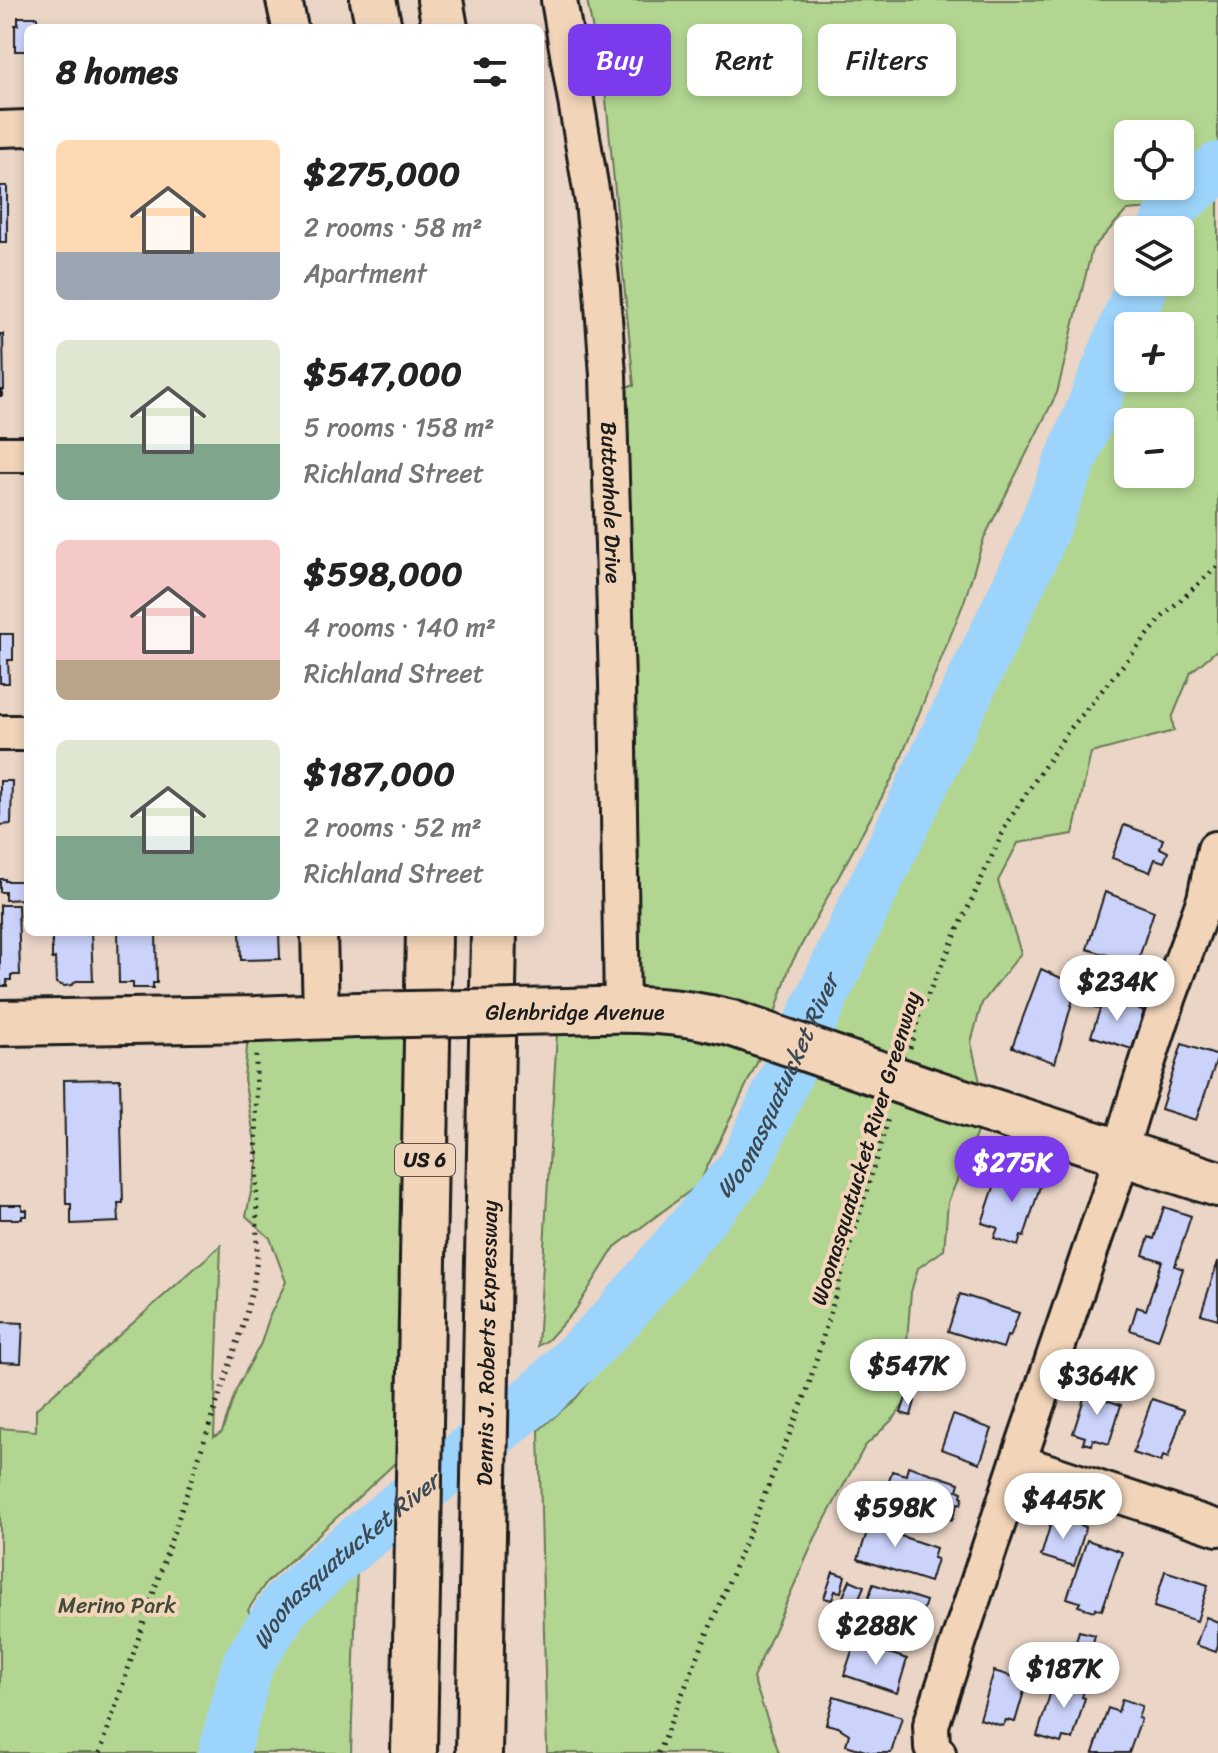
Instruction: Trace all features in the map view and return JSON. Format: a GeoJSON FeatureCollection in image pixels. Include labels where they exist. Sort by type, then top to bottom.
{"type":"FeatureCollection","features":[{"type":"Feature","properties":{"kind":"main road"},"geometry":{"type":"LineString","coordinates":[[373,0],[378,24]]}},
{"type":"Feature","properties":{"kind":"main road"},"geometry":{"type":"LineString","coordinates":[[440,0],[444,24]]}},
{"type":"Feature","properties":{"kind":"main road","name":"US 6"},"geometry":{"type":"LineString","coordinates":[[414,1753],[429,936]]}},
{"type":"Feature","properties":{"kind":"main road","name":"Dennis J. Roberts Expressway"},"geometry":{"type":"LineString","coordinates":[[479,1753],[494,936]]}},
{"type":"Feature","properties":{"kind":"main road","name":"Glenbridge Avenue"},"geometry":{"type":"LineString","coordinates":[[0,1023],[668,1010],[731,1023],[935,1093],[1218,1184]]}},
{"type":"Feature","properties":{"kind":"street"},"geometry":{"type":"LineString","coordinates":[[284,0],[289,24]]}},
{"type":"Feature","properties":{"kind":"street","name":"Buttonhole Drive"},"geometry":{"type":"LineString","coordinates":[[559,0],[593,202],[607,361],[612,466],[622,1009]]}},
{"type":"Feature","properties":{"kind":"street"},"geometry":{"type":"LineString","coordinates":[[0,129],[24,128]]}},
{"type":"Feature","properties":{"kind":"street"},"geometry":{"type":"LineString","coordinates":[[0,454],[24,454]]}},
{"type":"Feature","properties":{"kind":"street"},"geometry":{"type":"LineString","coordinates":[[0,733],[24,733]]}},
{"type":"Feature","properties":{"kind":"street"},"geometry":{"type":"LineString","coordinates":[[935,1750],[931,1725],[1115,1178],[1119,1153],[1169,996],[1205,899],[1215,849]]}},
{"type":"Feature","properties":{"kind":"street"},"geometry":{"type":"LineString","coordinates":[[320,936],[339,1016]]}},
{"type":"Feature","properties":{"kind":"street"},"geometry":{"type":"LineString","coordinates":[[1018,1462],[1218,1528]]}},
{"type":"Feature","properties":{"kind":"path","name":"Woonasquatucket River Greenway"},"geometry":{"type":"LineString","coordinates":[[907,1058],[920,1012],[1008,821],[1066,734],[1166,613],[1218,566]]}},
{"type":"Feature","properties":{"kind":"path"},"geometry":{"type":"LineString","coordinates":[[100,1753],[253,1287],[257,1234],[256,1019]]}},
{"type":"Feature","properties":{"kind":"path","name":"Woonasquatucket River Greenway"},"geometry":{"type":"LineString","coordinates":[[658,1753],[806,1394],[893,1104]]}},
{"type":"Feature","properties":{"kind":"green space"},"geometry":{"type":"Polygon","coordinates":[[[587,0],[1218,0],[1218,649],[1191,672],[1172,718],[1174,731],[1091,753],[1073,834],[1018,843],[998,881],[1021,953],[982,1003],[971,1042],[987,1114],[948,1202],[944,1250],[918,1268],[911,1292],[907,1340],[928,1384],[907,1399],[895,1417],[865,1446],[815,1538],[753,1678],[779,1753],[547,1753],[539,1430],[577,1397],[720,1214],[755,1180],[820,1061],[844,961],[884,896],[982,680],[1033,581],[1078,457],[1110,404],[1114,366],[1114,392],[1194,392],[1194,312],[1120,312],[1128,296],[1194,296],[1194,216],[1167,216],[1166,207],[1127,210],[1122,216],[1114,216],[1114,224],[1092,249],[1057,393],[984,538],[964,602],[895,773],[790,966],[764,1048],[699,1184],[615,1247],[576,1309],[548,1340],[538,1346],[558,1016],[606,1007],[621,386],[634,386],[605,96],[671,96],[671,24],[592,24],[587,0]]]}},
{"type":"Feature","properties":{"kind":"green space","name":"Merino Park"},"geometry":{"type":"Polygon","coordinates":[[[416,1014],[408,1451],[265,1584],[248,1610],[272,1662],[304,1605],[326,1585],[357,1566],[351,1753],[0,1753],[0,1428],[36,1431],[36,1409],[221,1245],[214,1437],[222,1432],[237,1388],[261,1343],[286,1282],[270,1238],[246,1216],[258,1159],[244,1079],[249,1026],[416,1014]]]}},
{"type":"Feature","properties":{"kind":"building"},"geometry":{"type":"Polygon","coordinates":[[[18,17],[37,17],[37,24],[24,24],[24,51],[15,51],[15,25],[18,25],[18,17]]]}},
{"type":"Feature","properties":{"kind":"building"},"geometry":{"type":"Polygon","coordinates":[[[0,186],[7,186],[7,242],[0,242],[0,186]]]}},
{"type":"Feature","properties":{"kind":"building"},"geometry":{"type":"Polygon","coordinates":[[[0,334],[3,334],[2,396],[0,396],[0,334]]]}},
{"type":"Feature","properties":{"kind":"building"},"geometry":{"type":"Polygon","coordinates":[[[0,634],[13,634],[13,660],[8,660],[9,683],[0,683],[0,634]]]}},
{"type":"Feature","properties":{"kind":"building"},"geometry":{"type":"Polygon","coordinates":[[[0,781],[12,781],[11,824],[0,825],[0,781]]]}},
{"type":"Feature","properties":{"kind":"building"},"geometry":{"type":"Polygon","coordinates":[[[1124,825],[1163,839],[1160,848],[1168,852],[1164,862],[1155,859],[1150,872],[1112,858],[1124,825]]]}},
{"type":"Feature","properties":{"kind":"building"},"geometry":{"type":"Polygon","coordinates":[[[0,879],[24,881],[24,899],[5,900],[5,892],[0,892],[0,879]]]}},
{"type":"Feature","properties":{"kind":"building"},"geometry":{"type":"Polygon","coordinates":[[[1105,892],[1154,911],[1137,964],[1087,949],[1105,892]]]}},
{"type":"Feature","properties":{"kind":"building"},"geometry":{"type":"Polygon","coordinates":[[[0,905],[18,905],[20,975],[11,975],[7,986],[1,986],[0,980],[0,905]]]}},
{"type":"Feature","properties":{"kind":"building"},"geometry":{"type":"Polygon","coordinates":[[[52,936],[91,936],[93,981],[76,981],[64,986],[56,983],[52,936]]]}},
{"type":"Feature","properties":{"kind":"building"},"geometry":{"type":"Polygon","coordinates":[[[118,936],[156,936],[157,983],[153,983],[153,988],[133,988],[133,983],[119,983],[118,936]]]}},
{"type":"Feature","properties":{"kind":"building"},"geometry":{"type":"Polygon","coordinates":[[[240,936],[279,936],[280,959],[241,960],[240,936]]]}},
{"type":"Feature","properties":{"kind":"building"},"geometry":{"type":"Polygon","coordinates":[[[1041,969],[1077,985],[1055,1063],[1012,1047],[1041,969]]]}},
{"type":"Feature","properties":{"kind":"building"},"geometry":{"type":"Polygon","coordinates":[[[1098,996],[1144,1011],[1132,1049],[1091,1036],[1100,1009],[1094,1007],[1098,996]]]}},
{"type":"Feature","properties":{"kind":"building"},"geometry":{"type":"Polygon","coordinates":[[[1182,1044],[1218,1056],[1196,1120],[1161,1109],[1182,1044]]]}},
{"type":"Feature","properties":{"kind":"building"},"geometry":{"type":"Polygon","coordinates":[[[120,1079],[123,1203],[118,1203],[119,1222],[71,1224],[71,1204],[66,1204],[64,1080],[120,1079]]]}},
{"type":"Feature","properties":{"kind":"building"},"geometry":{"type":"Polygon","coordinates":[[[1001,1166],[1016,1171],[1017,1168],[1042,1180],[1024,1237],[1021,1236],[1018,1246],[994,1238],[998,1228],[982,1223],[1001,1166]]]}},
{"type":"Feature","properties":{"kind":"building"},"geometry":{"type":"Polygon","coordinates":[[[0,1205],[22,1205],[22,1210],[27,1210],[27,1216],[22,1216],[22,1219],[0,1219],[0,1205]]]}},
{"type":"Feature","properties":{"kind":"building"},"geometry":{"type":"Polygon","coordinates":[[[1164,1207],[1191,1216],[1175,1266],[1183,1269],[1158,1340],[1130,1330],[1137,1307],[1146,1310],[1162,1261],[1143,1255],[1149,1237],[1154,1239],[1164,1207]]]}},
{"type":"Feature","properties":{"kind":"building"},"geometry":{"type":"Polygon","coordinates":[[[1218,1261],[1218,1319],[1201,1314],[1218,1261]]]}},
{"type":"Feature","properties":{"kind":"building"},"geometry":{"type":"Polygon","coordinates":[[[960,1294],[1019,1313],[1003,1348],[948,1331],[960,1294]]]}},
{"type":"Feature","properties":{"kind":"building"},"geometry":{"type":"Polygon","coordinates":[[[0,1322],[23,1323],[21,1363],[0,1362],[0,1322]]]}},
{"type":"Feature","properties":{"kind":"building"},"geometry":{"type":"Polygon","coordinates":[[[1088,1386],[1106,1392],[1103,1399],[1121,1405],[1109,1444],[1093,1439],[1092,1445],[1083,1443],[1085,1437],[1073,1433],[1088,1386]]]}},
{"type":"Feature","properties":{"kind":"building"},"geometry":{"type":"Polygon","coordinates":[[[906,1398],[915,1401],[911,1416],[901,1413],[906,1398]]]}},
{"type":"Feature","properties":{"kind":"building"},"geometry":{"type":"Polygon","coordinates":[[[1152,1399],[1184,1410],[1168,1458],[1163,1456],[1161,1462],[1133,1453],[1152,1399]]]}},
{"type":"Feature","properties":{"kind":"building"},"geometry":{"type":"Polygon","coordinates":[[[953,1415],[992,1429],[980,1463],[941,1449],[953,1415]]]}},
{"type":"Feature","properties":{"kind":"building"},"geometry":{"type":"Polygon","coordinates":[[[908,1466],[959,1483],[957,1490],[962,1492],[963,1497],[952,1520],[896,1501],[899,1495],[886,1491],[892,1471],[906,1475],[908,1466]]]}},
{"type":"Feature","properties":{"kind":"building"},"geometry":{"type":"Polygon","coordinates":[[[864,1511],[893,1520],[889,1532],[936,1548],[933,1558],[937,1559],[930,1582],[858,1559],[867,1532],[859,1529],[864,1511]]]}},
{"type":"Feature","properties":{"kind":"building"},"geometry":{"type":"Polygon","coordinates":[[[1053,1516],[1086,1527],[1074,1566],[1041,1556],[1053,1516]]]}},
{"type":"Feature","properties":{"kind":"building"},"geometry":{"type":"Polygon","coordinates":[[[1087,1540],[1122,1552],[1102,1610],[1078,1606],[1080,1602],[1067,1598],[1087,1540]]]}},
{"type":"Feature","properties":{"kind":"building"},"geometry":{"type":"Polygon","coordinates":[[[1165,1571],[1208,1585],[1197,1621],[1154,1607],[1165,1571]]]}},
{"type":"Feature","properties":{"kind":"building"},"geometry":{"type":"Polygon","coordinates":[[[833,1572],[845,1576],[841,1592],[835,1591],[832,1600],[824,1598],[833,1572]]]}},
{"type":"Feature","properties":{"kind":"building"},"geometry":{"type":"Polygon","coordinates":[[[850,1580],[864,1586],[854,1610],[840,1604],[850,1580]]]}},
{"type":"Feature","properties":{"kind":"building"},"geometry":{"type":"Polygon","coordinates":[[[873,1584],[926,1601],[915,1635],[862,1618],[873,1584]]]}},
{"type":"Feature","properties":{"kind":"building"},"geometry":{"type":"Polygon","coordinates":[[[1206,1617],[1218,1622],[1216,1652],[1196,1645],[1206,1617]]]}},
{"type":"Feature","properties":{"kind":"building"},"geometry":{"type":"Polygon","coordinates":[[[1079,1631],[1095,1635],[1092,1646],[1076,1641],[1079,1631]]]}},
{"type":"Feature","properties":{"kind":"building"},"geometry":{"type":"Polygon","coordinates":[[[855,1642],[907,1659],[897,1693],[844,1675],[855,1642]]]}},
{"type":"Feature","properties":{"kind":"building"},"geometry":{"type":"Polygon","coordinates":[[[994,1671],[1027,1681],[1015,1722],[1006,1720],[1003,1726],[980,1719],[994,1671]]]}},
{"type":"Feature","properties":{"kind":"building"},"geometry":{"type":"Polygon","coordinates":[[[1069,1672],[1088,1678],[1073,1739],[1063,1737],[1061,1743],[1037,1736],[1052,1688],[1064,1691],[1069,1672]]]}},
{"type":"Feature","properties":{"kind":"building"},"geometry":{"type":"Polygon","coordinates":[[[834,1696],[902,1717],[891,1753],[872,1753],[846,1745],[849,1734],[826,1724],[834,1696]]]}},
{"type":"Feature","properties":{"kind":"building"},"geometry":{"type":"Polygon","coordinates":[[[1122,1699],[1142,1706],[1138,1718],[1141,1719],[1129,1753],[1093,1753],[1108,1708],[1118,1712],[1122,1699]]]}},
{"type":"Feature","properties":{"kind":"waterway","name":"Woonasquatucket River"},"geometry":{"type":"LineString","coordinates":[[1170,216],[1176,202],[1218,168]]}},
{"type":"Feature","properties":{"kind":"waterway","name":"Woonasquatucket River"},"geometry":{"type":"LineString","coordinates":[[224,1753],[248,1663],[286,1604],[334,1560],[542,1393],[618,1317],[744,1167],[855,926],[1032,557],[1137,296]]}}]}
